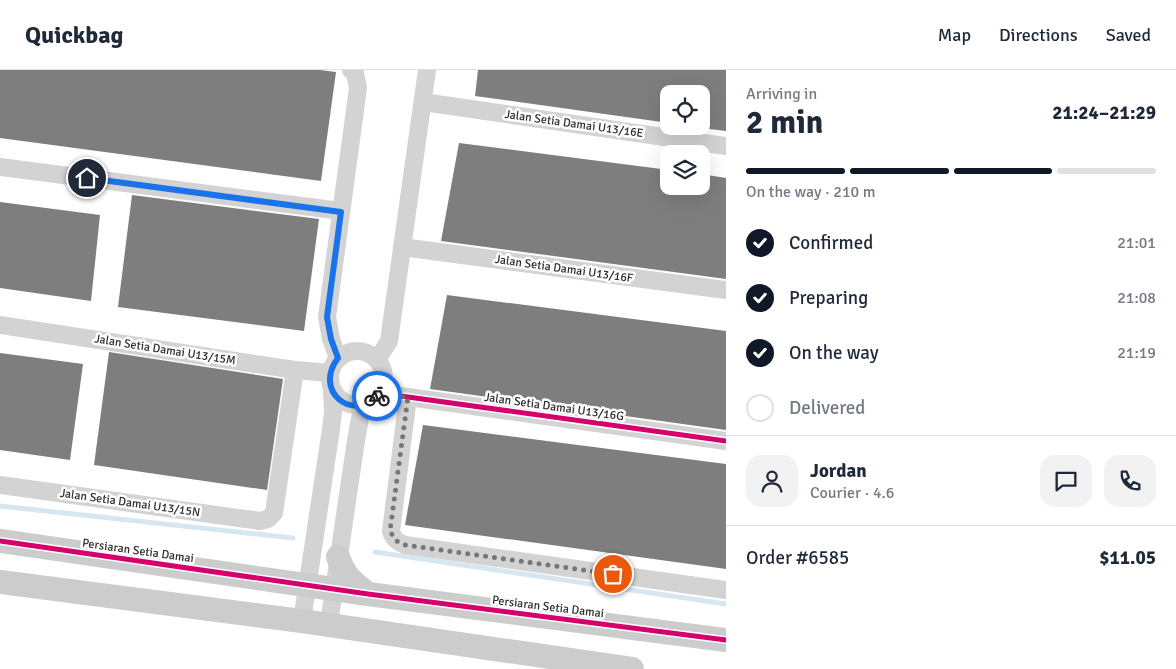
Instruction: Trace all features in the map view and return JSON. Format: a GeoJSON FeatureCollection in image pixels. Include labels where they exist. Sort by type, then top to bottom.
{"type":"FeatureCollection","features":[{"type":"Feature","properties":{"kind":"street"},"geometry":{"type":"LineString","coordinates":[[302,621],[333,412],[331,339],[327,317],[358,88],[355,73],[351,70]]}},
{"type":"Feature","properties":{"kind":"street"},"geometry":{"type":"LineString","coordinates":[[377,360],[389,341],[427,70]]}},
{"type":"Feature","properties":{"kind":"street","name":"Jalan Setia Damai U13/16E"},"geometry":{"type":"LineString","coordinates":[[422,102],[726,146]]}},
{"type":"Feature","properties":{"kind":"street"},"geometry":{"type":"LineString","coordinates":[[0,167],[341,212]]}},
{"type":"Feature","properties":{"kind":"street","name":"Jalan Setia Damai U13/16F"},"geometry":{"type":"LineString","coordinates":[[402,247],[726,290]]}},
{"type":"Feature","properties":{"kind":"street","name":"Jalan Setia Damai U13/15M"},"geometry":{"type":"LineString","coordinates":[[0,325],[295,370],[333,374]]}},
{"type":"Feature","properties":{"kind":"street"},"geometry":{"type":"LineString","coordinates":[[328,624],[359,426],[373,399],[383,386],[384,377],[382,368],[377,360],[370,355],[362,352],[345,353],[333,374],[342,402],[358,406],[373,399]]}},
{"type":"Feature","properties":{"kind":"street","name":"Jalan Setia Damai U13/15N"},"geometry":{"type":"LineString","coordinates":[[0,485],[260,520],[268,519],[274,512],[295,370]]}},
{"type":"Feature","properties":{"kind":"street"},"geometry":{"type":"LineString","coordinates":[[408,397],[390,531],[395,540],[405,545],[726,590]]}},
{"type":"Feature","properties":{"kind":"street","name":"Jalan Setia Damai U13/16G"},"geometry":{"type":"LineString","coordinates":[[373,399],[408,397],[726,441]]}},
{"type":"Feature","properties":{"kind":"street","name":"Persiaran Setia Damai"},"geometry":{"type":"LineString","coordinates":[[0,541],[368,594],[726,640]]}},
{"type":"Feature","properties":{"kind":"street"},"geometry":{"type":"LineString","coordinates":[[338,557],[343,572],[368,594]]}},
{"type":"Feature","properties":{"kind":"street"},"geometry":{"type":"LineString","coordinates":[[0,582],[328,624],[632,669]]}},
{"type":"Feature","properties":{"kind":"building"},"geometry":{"type":"Polygon","coordinates":[[[0,70],[320,70],[336,72],[321,181],[0,138],[0,70]]]}},
{"type":"Feature","properties":{"kind":"building"},"geometry":{"type":"Polygon","coordinates":[[[478,70],[726,70],[726,131],[710,129],[710,85],[660,85],[660,122],[475,96],[478,70]]]}},
{"type":"Feature","properties":{"kind":"building"},"geometry":{"type":"Polygon","coordinates":[[[459,143],[660,169],[660,195],[710,195],[710,175],[726,178],[726,279],[441,241],[459,143]]]}},
{"type":"Feature","properties":{"kind":"building"},"geometry":{"type":"Polygon","coordinates":[[[132,195],[319,219],[304,331],[118,307],[132,195]]]}},
{"type":"Feature","properties":{"kind":"building"},"geometry":{"type":"Polygon","coordinates":[[[0,202],[100,215],[91,301],[0,288],[0,202]]]}},
{"type":"Feature","properties":{"kind":"building"},"geometry":{"type":"Polygon","coordinates":[[[447,295],[726,331],[726,430],[430,389],[447,295]]]}},
{"type":"Feature","properties":{"kind":"building"},"geometry":{"type":"Polygon","coordinates":[[[109,352],[283,379],[267,490],[94,465],[109,352]]]}},
{"type":"Feature","properties":{"kind":"building"},"geometry":{"type":"Polygon","coordinates":[[[0,353],[83,364],[70,460],[0,450],[0,353]]]}},
{"type":"Feature","properties":{"kind":"building"},"geometry":{"type":"Polygon","coordinates":[[[423,425],[726,464],[726,569],[405,525],[423,425]]]}},
{"type":"Feature","properties":{"kind":"waterway"},"geometry":{"type":"LineString","coordinates":[[0,506],[293,538]]}},
{"type":"Feature","properties":{"kind":"waterway"},"geometry":{"type":"LineString","coordinates":[[375,552],[726,604]]}},
{"type":"Feature","properties":{"kind":"cycle path"},"geometry":{"type":"LineString","coordinates":[[379,393],[726,441]]}},
{"type":"Feature","properties":{"kind":"cycle path"},"geometry":{"type":"LineString","coordinates":[[0,541],[368,594],[726,640]]}},
{"type":"Feature","properties":{"kind":"way so far"},"geometry":{"type":"LineString","coordinates":[[377,396],[379,394],[408,397],[390,531],[395,540],[405,545],[613,574]]}},
{"type":"Feature","properties":{"kind":"route"},"geometry":{"type":"LineString","coordinates":[[87,178],[341,212],[327,317],[331,339],[338,358],[330,373],[329,382],[336,397],[350,405],[366,404],[377,396]]}}]}
